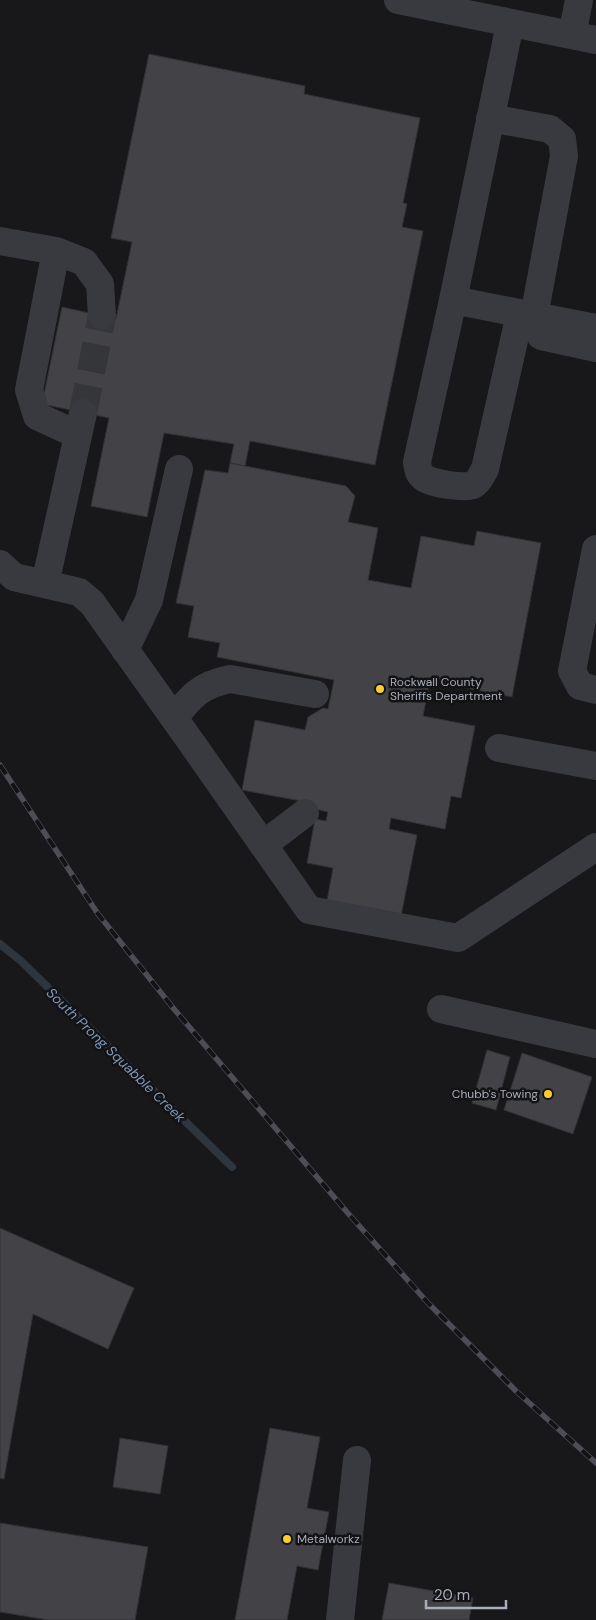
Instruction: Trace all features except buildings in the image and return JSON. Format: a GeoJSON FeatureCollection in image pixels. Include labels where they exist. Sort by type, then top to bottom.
{"type":"FeatureCollection","features":[{"type":"Feature","properties":{"kind":"street"},"geometry":{"type":"LineString","coordinates":[[398,0],[584,38],[579,0]]}},
{"type":"Feature","properties":{"kind":"street"},"geometry":{"type":"LineString","coordinates":[[490,118],[550,129],[562,139],[564,156],[527,315],[485,468],[480,479],[474,484],[464,487],[425,479],[419,473],[417,462],[453,300],[490,118],[510,24]]}},
{"type":"Feature","properties":{"kind":"street"},"geometry":{"type":"LineString","coordinates":[[0,241],[56,251],[84,262],[100,284],[102,316]]}},
{"type":"Feature","properties":{"kind":"street"},"geometry":{"type":"LineString","coordinates":[[45,584],[80,424],[37,416],[29,390],[56,251]]}},
{"type":"Feature","properties":{"kind":"street"},"geometry":{"type":"LineString","coordinates":[[453,300],[596,328]]}},
{"type":"Feature","properties":{"kind":"street"},"geometry":{"type":"LineString","coordinates":[[527,315],[541,336],[596,348]]}},
{"type":"Feature","properties":{"kind":"street"},"geometry":{"type":"LineString","coordinates":[[126,650],[148,600],[179,469]]}},
{"type":"Feature","properties":{"kind":"street"},"geometry":{"type":"LineString","coordinates":[[596,549],[572,670],[580,686],[596,690]]}},
{"type":"Feature","properties":{"kind":"street"},"geometry":{"type":"LineString","coordinates":[[0,564],[14,577],[79,592],[92,603],[309,910],[458,938],[596,847]]}},
{"type":"Feature","properties":{"kind":"street"},"geometry":{"type":"LineString","coordinates":[[174,718],[189,699],[202,688],[230,679],[315,694]]}},
{"type":"Feature","properties":{"kind":"street"},"geometry":{"type":"LineString","coordinates":[[499,748],[596,766]]}},
{"type":"Feature","properties":{"kind":"street"},"geometry":{"type":"LineString","coordinates":[[263,845],[305,813]]}},
{"type":"Feature","properties":{"kind":"street"},"geometry":{"type":"LineString","coordinates":[[441,1009],[596,1044]]}},
{"type":"Feature","properties":{"kind":"street"},"geometry":{"type":"LineString","coordinates":[[340,1620],[357,1460]]}},
{"type":"Feature","properties":{"kind":"waterway","name":"South Prong Squabble Creek"},"geometry":{"type":"LineString","coordinates":[[0,944],[21,961],[232,1167]]}},
{"type":"Feature","properties":{"kind":"tunnel"},"geometry":{"type":"LineString","coordinates":[[83,413],[102,316]]}},
{"type":"Feature","properties":{"kind":"railway"},"geometry":{"type":"LineString","coordinates":[[0,765],[98,914],[174,1009],[346,1211],[428,1303],[516,1391],[596,1463]]}},
{"type":"Feature","properties":{"kind":"place","name":"Rockwall County Sheriffs Department"},"geometry":{"type":"Point","coordinates":[380,689]}},
{"type":"Feature","properties":{"kind":"place","name":"Chubb's Towing"},"geometry":{"type":"Point","coordinates":[548,1094]}},
{"type":"Feature","properties":{"kind":"place","name":"Metalworkz"},"geometry":{"type":"Point","coordinates":[287,1539]}}]}
